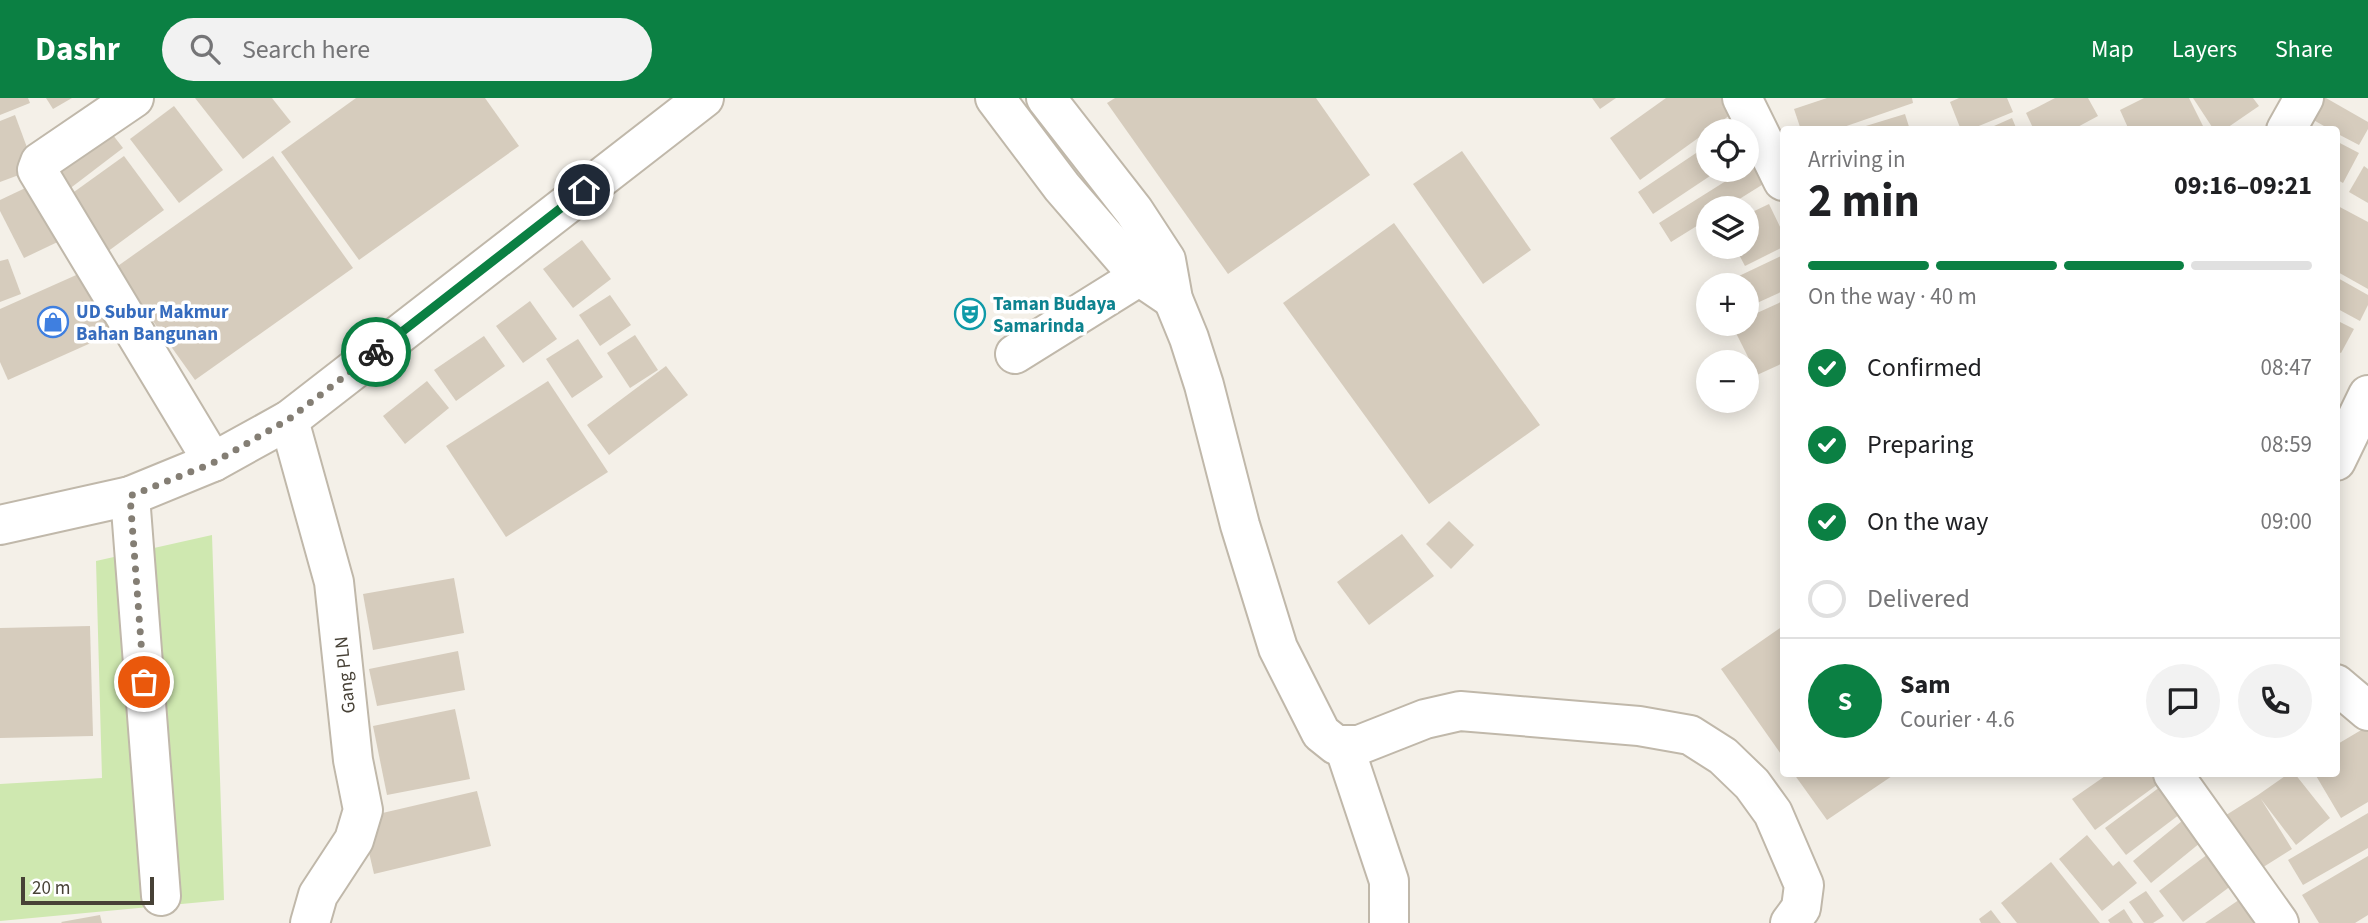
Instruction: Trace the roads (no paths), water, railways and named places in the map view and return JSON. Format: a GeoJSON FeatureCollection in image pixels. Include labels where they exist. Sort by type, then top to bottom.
{"type":"FeatureCollection","features":[{"type":"Feature","properties":{"kind":"street"},"geometry":{"type":"LineString","coordinates":[[134,98],[40,162],[37,170],[213,463]]}},
{"type":"Feature","properties":{"kind":"street"},"geometry":{"type":"LineString","coordinates":[[0,525],[130,496],[213,463],[289,419],[704,98]]}},
{"type":"Feature","properties":{"kind":"street"},"geometry":{"type":"LineString","coordinates":[[995,98],[1062,187],[1152,268],[1173,299],[1204,384],[1240,525],[1278,648],[1321,733],[1331,743],[1359,745],[1425,719],[1460,711],[1639,726],[1690,735],[1733,765],[1752,784],[1773,813],[1804,886],[1801,908],[1790,923]]}},
{"type":"Feature","properties":{"kind":"street"},"geometry":{"type":"LineString","coordinates":[[1742,98],[1780,175]]}},
{"type":"Feature","properties":{"kind":"street"},"geometry":{"type":"LineString","coordinates":[[2288,126],[2304,98]]}},
{"type":"Feature","properties":{"kind":"street"},"geometry":{"type":"LineString","coordinates":[[1023,134],[1059,102],[1086,152],[1134,211],[1152,268]]}},
{"type":"Feature","properties":{"kind":"street"},"geometry":{"type":"LineString","coordinates":[[1014,355],[1152,268]]}},
{"type":"Feature","properties":{"kind":"street"},"geometry":{"type":"LineString","coordinates":[[2340,453],[2368,395]]}},
{"type":"Feature","properties":{"kind":"street","name":"Gang PLN"},"geometry":{"type":"LineString","coordinates":[[289,419],[334,582],[354,760],[363,810],[354,840],[318,895],[310,923]]}},
{"type":"Feature","properties":{"kind":"street"},"geometry":{"type":"LineString","coordinates":[[130,496],[161,896]]}},
{"type":"Feature","properties":{"kind":"street"},"geometry":{"type":"LineString","coordinates":[[2340,687],[2368,710]]}},
{"type":"Feature","properties":{"kind":"street"},"geometry":{"type":"LineString","coordinates":[[1344,746],[1389,881],[1389,923]]}},
{"type":"Feature","properties":{"kind":"street"},"geometry":{"type":"LineString","coordinates":[[2175,777],[2279,923]]}},
{"type":"Feature","properties":{"kind":"place","name":"Taman Budaya Samarinda"},"geometry":{"type":"Point","coordinates":[970,314]}},
{"type":"Feature","properties":{"kind":"place","name":"UD Subur Makmur Bahan Bangunan"},"geometry":{"type":"Point","coordinates":[53,322]}}]}
